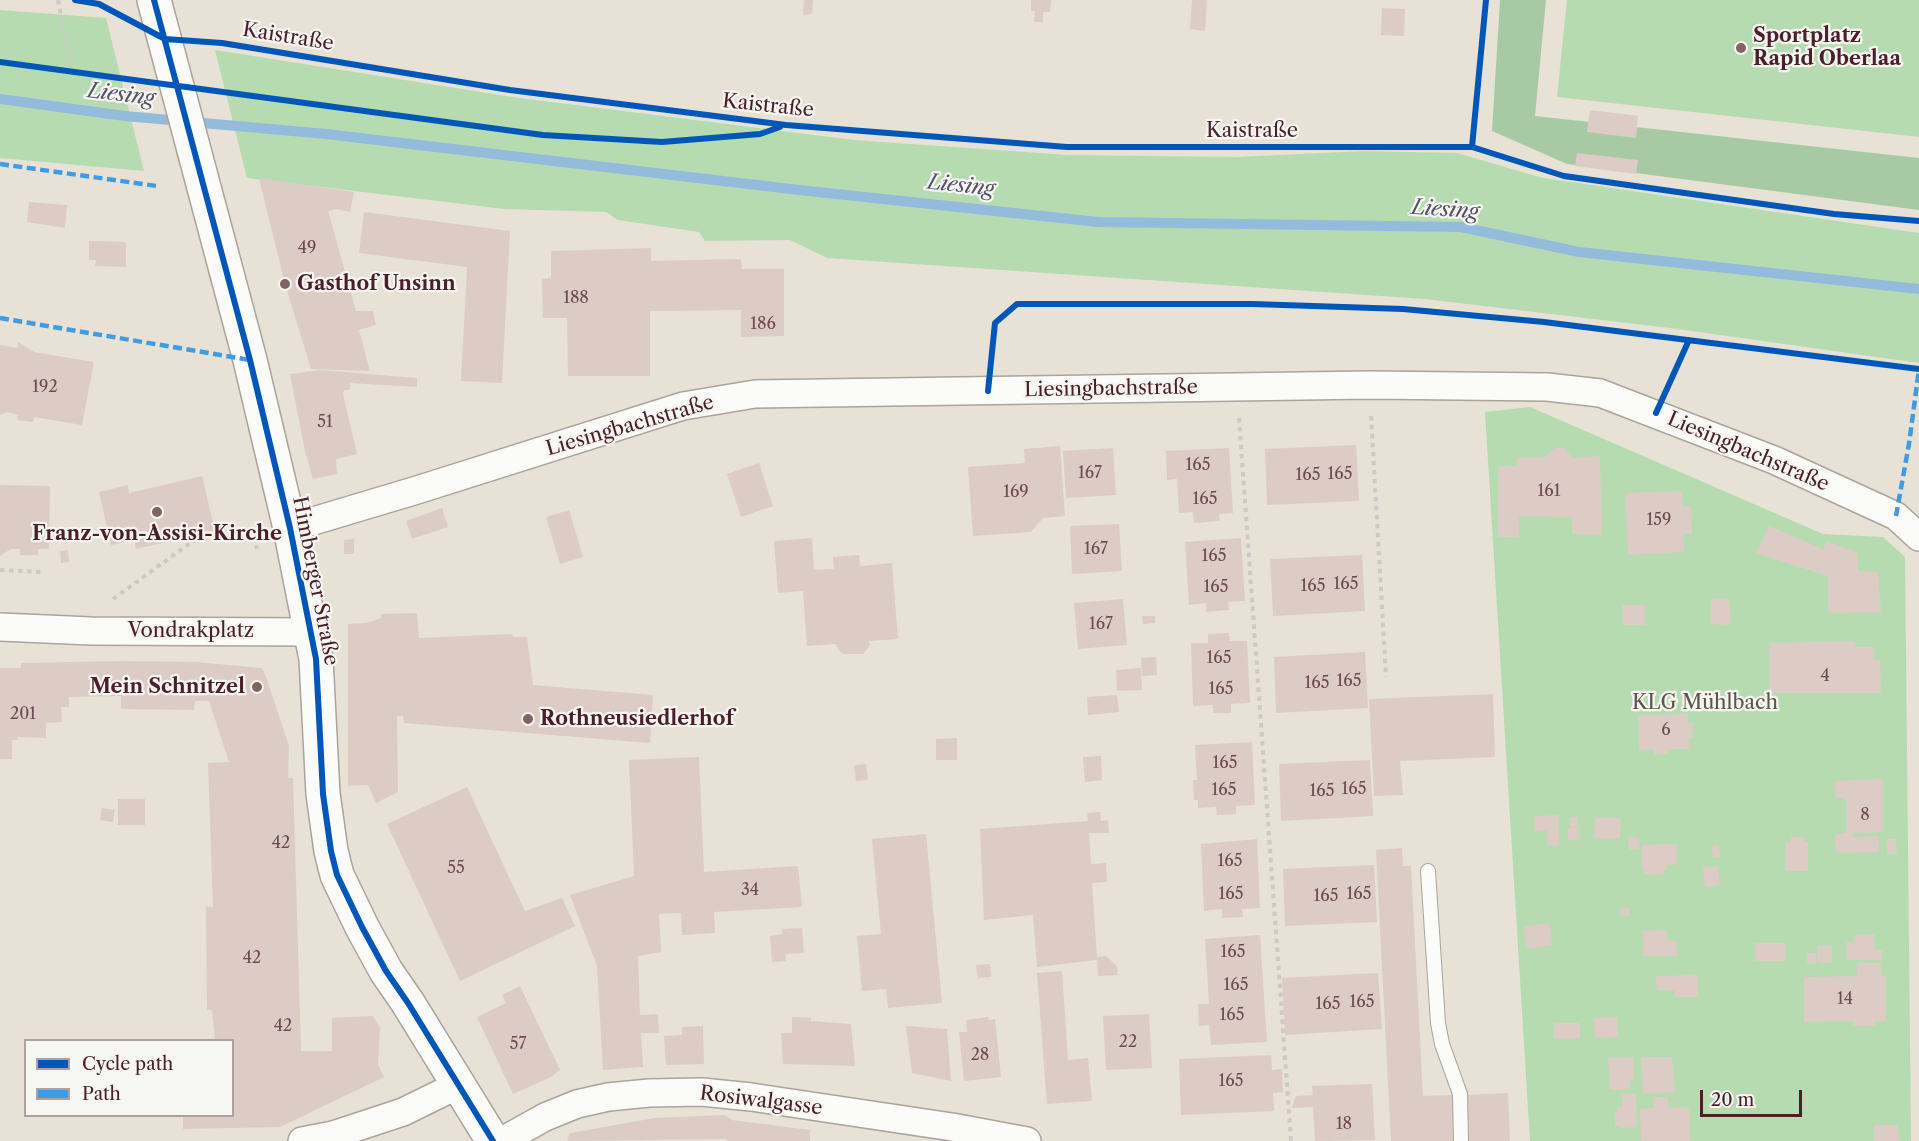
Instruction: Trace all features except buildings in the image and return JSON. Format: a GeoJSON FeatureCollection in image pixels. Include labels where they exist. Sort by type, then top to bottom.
{"type":"FeatureCollection","features":[{"type":"Feature","properties":{"kind":"main road","name":"Himberger Straße"},"geometry":{"type":"LineString","coordinates":[[154,0],[250,360],[290,528],[310,632],[318,690],[323,794],[331,851],[337,875],[386,971],[493,1141]]}},
{"type":"Feature","properties":{"kind":"street","name":"Liesingbachstraße"},"geometry":{"type":"LineString","coordinates":[[290,528],[683,406],[755,394],[1370,385],[1547,387],[1600,393],[1774,460],[1896,516],[1919,537]]}},
{"type":"Feature","properties":{"kind":"street"},"geometry":{"type":"LineString","coordinates":[[0,627],[91,631]]}},
{"type":"Feature","properties":{"kind":"street","name":"Vondrakplatz"},"geometry":{"type":"LineString","coordinates":[[91,631],[310,632]]}},
{"type":"Feature","properties":{"kind":"street"},"geometry":{"type":"LineString","coordinates":[[302,1141],[333,1135],[403,1112],[458,1085]]}},
{"type":"Feature","properties":{"kind":"street","name":"Rosiwalgasse"},"geometry":{"type":"LineString","coordinates":[[502,1141],[545,1117],[578,1104],[608,1097],[649,1093],[702,1092],[751,1097],[952,1127],[1027,1141]]}},
{"type":"Feature","properties":{"kind":"lane"},"geometry":{"type":"LineString","coordinates":[[1428,870],[1438,1023],[1442,1044],[1460,1094],[1461,1141]]}},
{"type":"Feature","properties":{"kind":"path"},"geometry":{"type":"LineString","coordinates":[[58,0],[72,71]]}},
{"type":"Feature","properties":{"kind":"path"},"geometry":{"type":"LineString","coordinates":[[62,70],[84,73]]}},
{"type":"Feature","properties":{"kind":"path"},"geometry":{"type":"LineString","coordinates":[[1370,385],[1386,677]]}},
{"type":"Feature","properties":{"kind":"path"},"geometry":{"type":"LineString","coordinates":[[1237,386],[1291,1141]]}},
{"type":"Feature","properties":{"kind":"path"},"geometry":{"type":"LineString","coordinates":[[0,570],[42,572]]}},
{"type":"Feature","properties":{"kind":"green space"},"geometry":{"type":"Polygon","coordinates":[[[1500,0],[1546,0],[1535,116],[1919,158],[1919,210],[1567,164],[1492,131],[1500,0]]]}},
{"type":"Feature","properties":{"kind":"green space","name":"Sportplatz Rapid Oberlaa"},"geometry":{"type":"Polygon","coordinates":[[[1567,0],[1919,0],[1919,137],[1557,97],[1567,0]]]}},
{"type":"Feature","properties":{"kind":"green space"},"geometry":{"type":"Polygon","coordinates":[[[0,10],[106,18],[144,171],[0,158],[0,10]]]}},
{"type":"Feature","properties":{"kind":"green space"},"geometry":{"type":"Polygon","coordinates":[[[215,50],[519,98],[854,140],[1068,155],[1236,157],[1365,151],[1457,153],[1543,178],[1919,233],[1919,363],[1678,329],[1425,299],[827,258],[790,240],[705,241],[699,232],[618,220],[606,212],[504,209],[247,178],[215,50]]]}},
{"type":"Feature","properties":{"kind":"green space","name":"KLG Mühlbach"},"geometry":{"type":"Polygon","coordinates":[[[1530,407],[1823,534],[1883,537],[1905,557],[1911,1141],[1530,1141],[1485,412],[1530,407]]]}},
{"type":"Feature","properties":{"kind":"waterway","name":"Liesing"},"geometry":{"type":"LineString","coordinates":[[0,99],[125,116],[326,134],[799,190],[1098,222],[1461,227],[1579,252],[1919,289]]}},
{"type":"Feature","properties":{"kind":"marked path"},"geometry":{"type":"LineString","coordinates":[[0,164],[157,186]]}},
{"type":"Feature","properties":{"kind":"marked path"},"geometry":{"type":"LineString","coordinates":[[0,318],[250,360]]}},
{"type":"Feature","properties":{"kind":"marked path"},"geometry":{"type":"LineString","coordinates":[[1896,516],[1919,369]]}},
{"type":"Feature","properties":{"kind":"cycle path","name":"Kaistraße"},"geometry":{"type":"LineString","coordinates":[[75,0],[99,4],[165,39],[222,43],[510,90],[786,125],[1067,147],[1472,147],[1564,176],[1834,214],[1919,221]]}},
{"type":"Feature","properties":{"kind":"cycle path"},"geometry":{"type":"LineString","coordinates":[[154,0],[250,360],[290,528],[316,659],[323,794],[331,851],[337,875],[386,971],[493,1141]]}},
{"type":"Feature","properties":{"kind":"cycle path"},"geometry":{"type":"LineString","coordinates":[[1472,147],[1486,0]]}},
{"type":"Feature","properties":{"kind":"cycle path","name":"Kaistraße"},"geometry":{"type":"LineString","coordinates":[[0,62],[543,135],[662,142],[760,134],[780,127]]}},
{"type":"Feature","properties":{"kind":"cycle path"},"geometry":{"type":"LineString","coordinates":[[988,391],[995,323],[1017,304],[1253,304],[1403,309],[1544,322],[1919,369]]}},
{"type":"Feature","properties":{"kind":"cycle path"},"geometry":{"type":"LineString","coordinates":[[1656,413],[1689,340]]}},
{"type":"Feature","properties":{"kind":"place","name":"Sportplatz Rapid Oberlaa"},"geometry":{"type":"Point","coordinates":[1741,48]}},
{"type":"Feature","properties":{"kind":"place","name":"Gasthof Unsinn"},"geometry":{"type":"Point","coordinates":[285,284]}},
{"type":"Feature","properties":{"kind":"place","name":"Franz-von-Assisi-Kirche"},"geometry":{"type":"Point","coordinates":[157,512]}},
{"type":"Feature","properties":{"kind":"place","name":"Mein Schnitzel"},"geometry":{"type":"Point","coordinates":[257,687]}},
{"type":"Feature","properties":{"kind":"place","name":"Rothneusiedlerhof"},"geometry":{"type":"Point","coordinates":[528,719]}}]}
